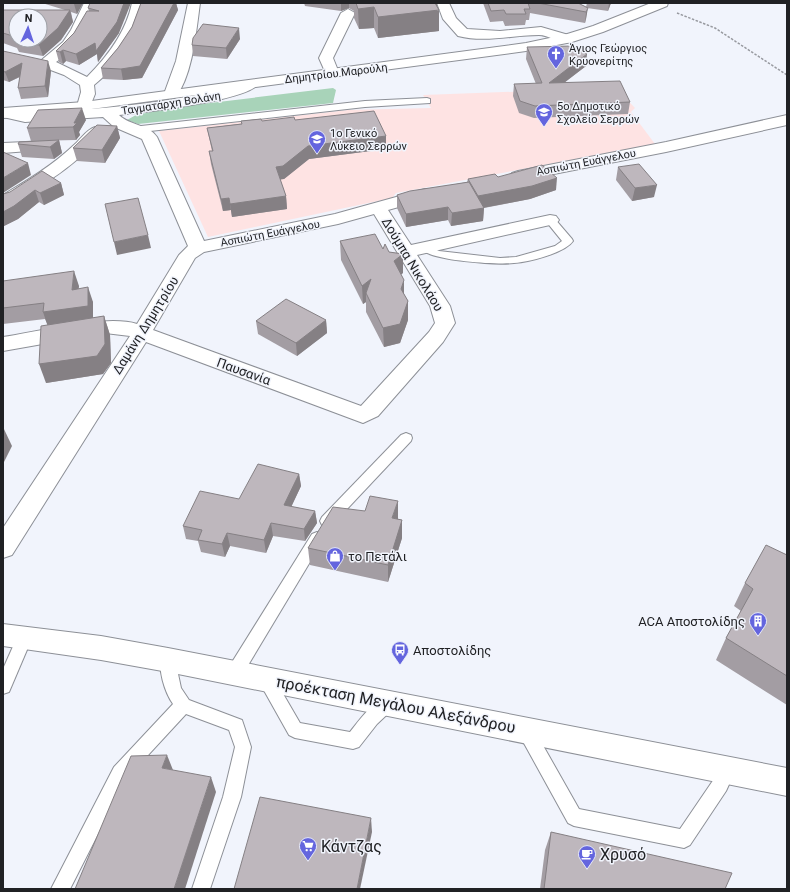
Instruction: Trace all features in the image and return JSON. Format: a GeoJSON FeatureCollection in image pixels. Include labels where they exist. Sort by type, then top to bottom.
{"type":"FeatureCollection","features":[{"type":"Feature","properties":{"kind":"street"},"geometry":{"type":"LineString","coordinates":[[84,106],[88,89],[86,84],[80,78],[39,61],[59,54],[70,44],[90,3]]}},
{"type":"Feature","properties":{"kind":"street"},"geometry":{"type":"LineString","coordinates":[[86,84],[99,74],[129,31],[134,23],[138,3]]}},
{"type":"Feature","properties":{"kind":"street"},"geometry":{"type":"LineString","coordinates":[[172,94],[184,60],[194,3]]}},
{"type":"Feature","properties":{"kind":"street"},"geometry":{"type":"LineString","coordinates":[[443,3],[450,19],[470,38],[494,43],[509,50]]}},
{"type":"Feature","properties":{"kind":"street","name":"Δημητρίου Μαρούλη"},"geometry":{"type":"LineString","coordinates":[[5,113],[84,106],[509,50],[567,39],[611,24],[659,3]]}},
{"type":"Feature","properties":{"kind":"street"},"geometry":{"type":"LineString","coordinates":[[332,73],[326,58],[348,13]]}},
{"type":"Feature","properties":{"kind":"street"},"geometry":{"type":"LineString","coordinates":[[463,33],[500,35],[541,31],[567,39]]}},
{"type":"Feature","properties":{"kind":"street","name":"Ταγματάρχη Βολάνη"},"geometry":{"type":"LineString","coordinates":[[3,202],[51,171],[82,146],[96,131],[108,112],[218,95],[239,90],[251,84]]}},
{"type":"Feature","properties":{"kind":"street"},"geometry":{"type":"LineString","coordinates":[[5,113],[14,116],[32,117],[108,112],[119,124],[132,130],[144,133],[149,137],[198,248]]}},
{"type":"Feature","properties":{"kind":"street","name":"Ασπιώτη Ευάγγελου"},"geometry":{"type":"LineString","coordinates":[[506,178],[666,147],[787,120]]}},
{"type":"Feature","properties":{"kind":"street"},"geometry":{"type":"LineString","coordinates":[[3,148],[82,146]]}},
{"type":"Feature","properties":{"kind":"street","name":"Ασπιώτη Ευάγγελου"},"geometry":{"type":"LineString","coordinates":[[198,248],[360,214],[416,196],[444,190]]}},
{"type":"Feature","properties":{"kind":"street","name":"Δούμπα Νικολάου"},"geometry":{"type":"LineString","coordinates":[[378,207],[443,313],[445,323]]}},
{"type":"Feature","properties":{"kind":"street"},"geometry":{"type":"LineString","coordinates":[[406,252],[550,220]]}},
{"type":"Feature","properties":{"kind":"street","name":"Δαμάνη Δημητρίου"},"geometry":{"type":"LineString","coordinates":[[3,548],[142,332],[188,255],[198,248]]}},
{"type":"Feature","properties":{"kind":"street","name":"Παυσανία"},"geometry":{"type":"LineString","coordinates":[[3,344],[113,326],[128,328],[363,415],[370,411],[436,337],[445,323]]}},
{"type":"Feature","properties":{"kind":"street","name":"προέκταση Μεγάλου Αλεξάνδρου"},"geometry":{"type":"LineString","coordinates":[[14,637],[168,660],[234,672],[728,769],[787,782]]}},
{"type":"Feature","properties":{"kind":"lane"},"geometry":{"type":"LineString","coordinates":[[132,130],[365,104],[427,101]]}},
{"type":"Feature","properties":{"kind":"lane"},"geometry":{"type":"LineString","coordinates":[[425,248],[437,254],[500,261],[516,260],[559,248],[568,241],[550,220]]}},
{"type":"Feature","properties":{"kind":"lane"},"geometry":{"type":"LineString","coordinates":[[234,672],[331,515],[406,438]]}},
{"type":"Feature","properties":{"kind":"lane"},"geometry":{"type":"LineString","coordinates":[[3,687],[14,637]]}},
{"type":"Feature","properties":{"kind":"lane"},"geometry":{"type":"LineString","coordinates":[[168,660],[173,691],[183,705],[236,725],[243,747],[232,797],[201,889]]}},
{"type":"Feature","properties":{"kind":"lane"},"geometry":{"type":"LineString","coordinates":[[265,678],[295,730],[353,741],[371,719],[389,702]]}},
{"type":"Feature","properties":{"kind":"lane"},"geometry":{"type":"LineString","coordinates":[[60,889],[120,773],[183,705]]}},
{"type":"Feature","properties":{"kind":"lane"},"geometry":{"type":"LineString","coordinates":[[525,730],[574,817],[684,839],[720,785],[728,769]]}},
{"type":"Feature","properties":{"kind":"path"},"geometry":{"type":"LineString","coordinates":[[659,3],[715,28],[787,75]]}},
{"type":"Feature","properties":{"kind":"shaded area","name":"1ο Γενικό Λύκειο Σερρών"},"geometry":{"type":"Polygon","coordinates":[[[616,88],[635,108],[631,112],[655,144],[396,193],[392,198],[208,237],[159,131],[348,110],[431,108],[423,95],[616,88]]]}},
{"type":"Feature","properties":{"kind":"green space"},"geometry":{"type":"Polygon","coordinates":[[[333,88],[336,90],[333,103],[138,124],[127,120],[136,115],[177,107],[333,88]]]}},
{"type":"Feature","properties":{"kind":"building"},"geometry":{"type":"Polygon","coordinates":[[[90,3],[124,3],[117,22],[96,51],[95,43],[76,54],[63,50],[60,52],[56,51],[74,33],[87,11],[99,11],[88,8],[90,3]]]}},
{"type":"Feature","properties":{"kind":"building"},"geometry":{"type":"Polygon","coordinates":[[[141,3],[174,3],[140,66],[121,69],[101,68],[118,48],[132,27],[141,3]]]}},
{"type":"Feature","properties":{"kind":"building"},"geometry":{"type":"Polygon","coordinates":[[[356,3],[435,3],[439,10],[378,17],[374,7],[358,9],[356,3]]]}},
{"type":"Feature","properties":{"kind":"building"},"geometry":{"type":"Polygon","coordinates":[[[488,3],[528,3],[530,9],[524,9],[526,14],[506,14],[504,10],[491,11],[488,3]]]}},
{"type":"Feature","properties":{"kind":"building"},"geometry":{"type":"Polygon","coordinates":[[[538,3],[578,3],[588,8],[586,12],[538,3]]]}},
{"type":"Feature","properties":{"kind":"building"},"geometry":{"type":"Polygon","coordinates":[[[3,10],[8,10],[8,35],[3,33],[3,10]]]}},
{"type":"Feature","properties":{"kind":"building"},"geometry":{"type":"Polygon","coordinates":[[[48,10],[70,10],[58,28],[48,37],[48,10]]]}},
{"type":"Feature","properties":{"kind":"building"},"geometry":{"type":"Polygon","coordinates":[[[203,24],[239,28],[226,48],[192,45],[193,38],[203,24]]]}},
{"type":"Feature","properties":{"kind":"building"},"geometry":{"type":"Polygon","coordinates":[[[573,46],[587,54],[549,83],[620,81],[630,102],[535,106],[520,101],[514,84],[542,83],[527,47],[573,46]]]}},
{"type":"Feature","properties":{"kind":"building"},"geometry":{"type":"Polygon","coordinates":[[[3,51],[48,61],[45,86],[18,88],[22,63],[5,72],[3,71],[3,51]]]}},
{"type":"Feature","properties":{"kind":"building"},"geometry":{"type":"Polygon","coordinates":[[[82,108],[74,123],[77,123],[73,127],[27,128],[38,110],[82,108]]]}},
{"type":"Feature","properties":{"kind":"building"},"geometry":{"type":"Polygon","coordinates":[[[374,111],[386,136],[308,146],[283,166],[276,167],[286,196],[230,204],[229,198],[221,199],[209,151],[213,151],[207,128],[242,124],[241,121],[261,119],[262,121],[294,117],[295,120],[374,111]]]}},
{"type":"Feature","properties":{"kind":"building"},"geometry":{"type":"Polygon","coordinates":[[[97,125],[117,126],[102,150],[73,148],[97,125]]]}},
{"type":"Feature","properties":{"kind":"building"},"geometry":{"type":"Polygon","coordinates":[[[59,140],[50,147],[18,144],[19,142],[59,140]]]}},
{"type":"Feature","properties":{"kind":"building"},"geometry":{"type":"Polygon","coordinates":[[[3,152],[28,163],[3,178],[3,152]]]}},
{"type":"Feature","properties":{"kind":"building"},"geometry":{"type":"Polygon","coordinates":[[[639,164],[657,185],[635,188],[618,167],[639,164]]]}},
{"type":"Feature","properties":{"kind":"building"},"geometry":{"type":"Polygon","coordinates":[[[542,165],[557,178],[532,186],[478,196],[468,179],[495,174],[498,177],[542,165]]]}},
{"type":"Feature","properties":{"kind":"building"},"geometry":{"type":"Polygon","coordinates":[[[42,171],[61,183],[40,193],[35,190],[14,206],[3,212],[3,194],[10,192],[42,171]]]}},
{"type":"Feature","properties":{"kind":"building"},"geometry":{"type":"Polygon","coordinates":[[[469,182],[484,208],[452,213],[448,207],[406,214],[397,195],[410,191],[469,182]]]}},
{"type":"Feature","properties":{"kind":"building"},"geometry":{"type":"Polygon","coordinates":[[[138,198],[148,235],[114,242],[105,204],[138,198]]]}},
{"type":"Feature","properties":{"kind":"building"},"geometry":{"type":"Polygon","coordinates":[[[375,234],[383,249],[385,244],[389,252],[403,254],[394,261],[404,280],[401,289],[408,301],[400,324],[383,328],[366,293],[371,279],[362,286],[340,241],[375,234]]]}},
{"type":"Feature","properties":{"kind":"building"},"geometry":{"type":"Polygon","coordinates":[[[74,271],[72,290],[88,287],[88,306],[43,312],[44,303],[3,308],[3,281],[74,271]]]}},
{"type":"Feature","properties":{"kind":"building"},"geometry":{"type":"Polygon","coordinates":[[[286,299],[326,320],[296,343],[256,321],[286,299]]]}},
{"type":"Feature","properties":{"kind":"building"},"geometry":{"type":"Polygon","coordinates":[[[104,316],[105,344],[97,356],[39,364],[41,326],[104,316]]]}},
{"type":"Feature","properties":{"kind":"building"},"geometry":{"type":"Polygon","coordinates":[[[258,464],[299,474],[284,505],[315,511],[304,529],[271,523],[264,540],[227,533],[222,544],[198,540],[202,530],[183,526],[200,491],[239,499],[258,464]]]}},
{"type":"Feature","properties":{"kind":"building"},"geometry":{"type":"Polygon","coordinates":[[[370,496],[398,501],[392,518],[402,520],[388,565],[308,548],[333,507],[365,511],[370,496]]]}},
{"type":"Feature","properties":{"kind":"building","name":"ACA Αποστολίδης"},"geometry":{"type":"Polygon","coordinates":[[[766,545],[787,555],[787,676],[726,638],[753,589],[745,583],[766,545]]]}},
{"type":"Feature","properties":{"kind":"building"},"geometry":{"type":"Polygon","coordinates":[[[167,755],[162,768],[211,777],[174,889],[75,889],[131,756],[167,755]]]}},
{"type":"Feature","properties":{"kind":"building","name":"Κάντζας"},"geometry":{"type":"Polygon","coordinates":[[[260,797],[371,818],[357,889],[234,889],[260,797]]]}},
{"type":"Feature","properties":{"kind":"building"},"geometry":{"type":"Polygon","coordinates":[[[551,832],[732,873],[725,889],[544,889],[551,832]]]}},
{"type":"Feature","properties":{"kind":"place","name":"Άγιος Γεώργιος Κρυονερίτης"},"geometry":{"type":"Point","coordinates":[556,69]}},
{"type":"Feature","properties":{"kind":"place","name":"5ο Δημοτικό Σχολείο Σερρών"},"geometry":{"type":"Point","coordinates":[544,127]}},
{"type":"Feature","properties":{"kind":"place","name":"1ο Γενικό Λύκειο Σερρών"},"geometry":{"type":"Point","coordinates":[317,154]}},
{"type":"Feature","properties":{"kind":"place","name":"το Πετάλι"},"geometry":{"type":"Point","coordinates":[335,571]}},
{"type":"Feature","properties":{"kind":"place","name":"ACA Αποστολίδης"},"geometry":{"type":"Point","coordinates":[758,636]}},
{"type":"Feature","properties":{"kind":"place","name":"Αποστολίδης"},"geometry":{"type":"Point","coordinates":[400,665]}},
{"type":"Feature","properties":{"kind":"place","name":"Κάντζας"},"geometry":{"type":"Point","coordinates":[308,861]}},
{"type":"Feature","properties":{"kind":"place","name":"Χρυσό"},"geometry":{"type":"Point","coordinates":[587,869]}}]}
